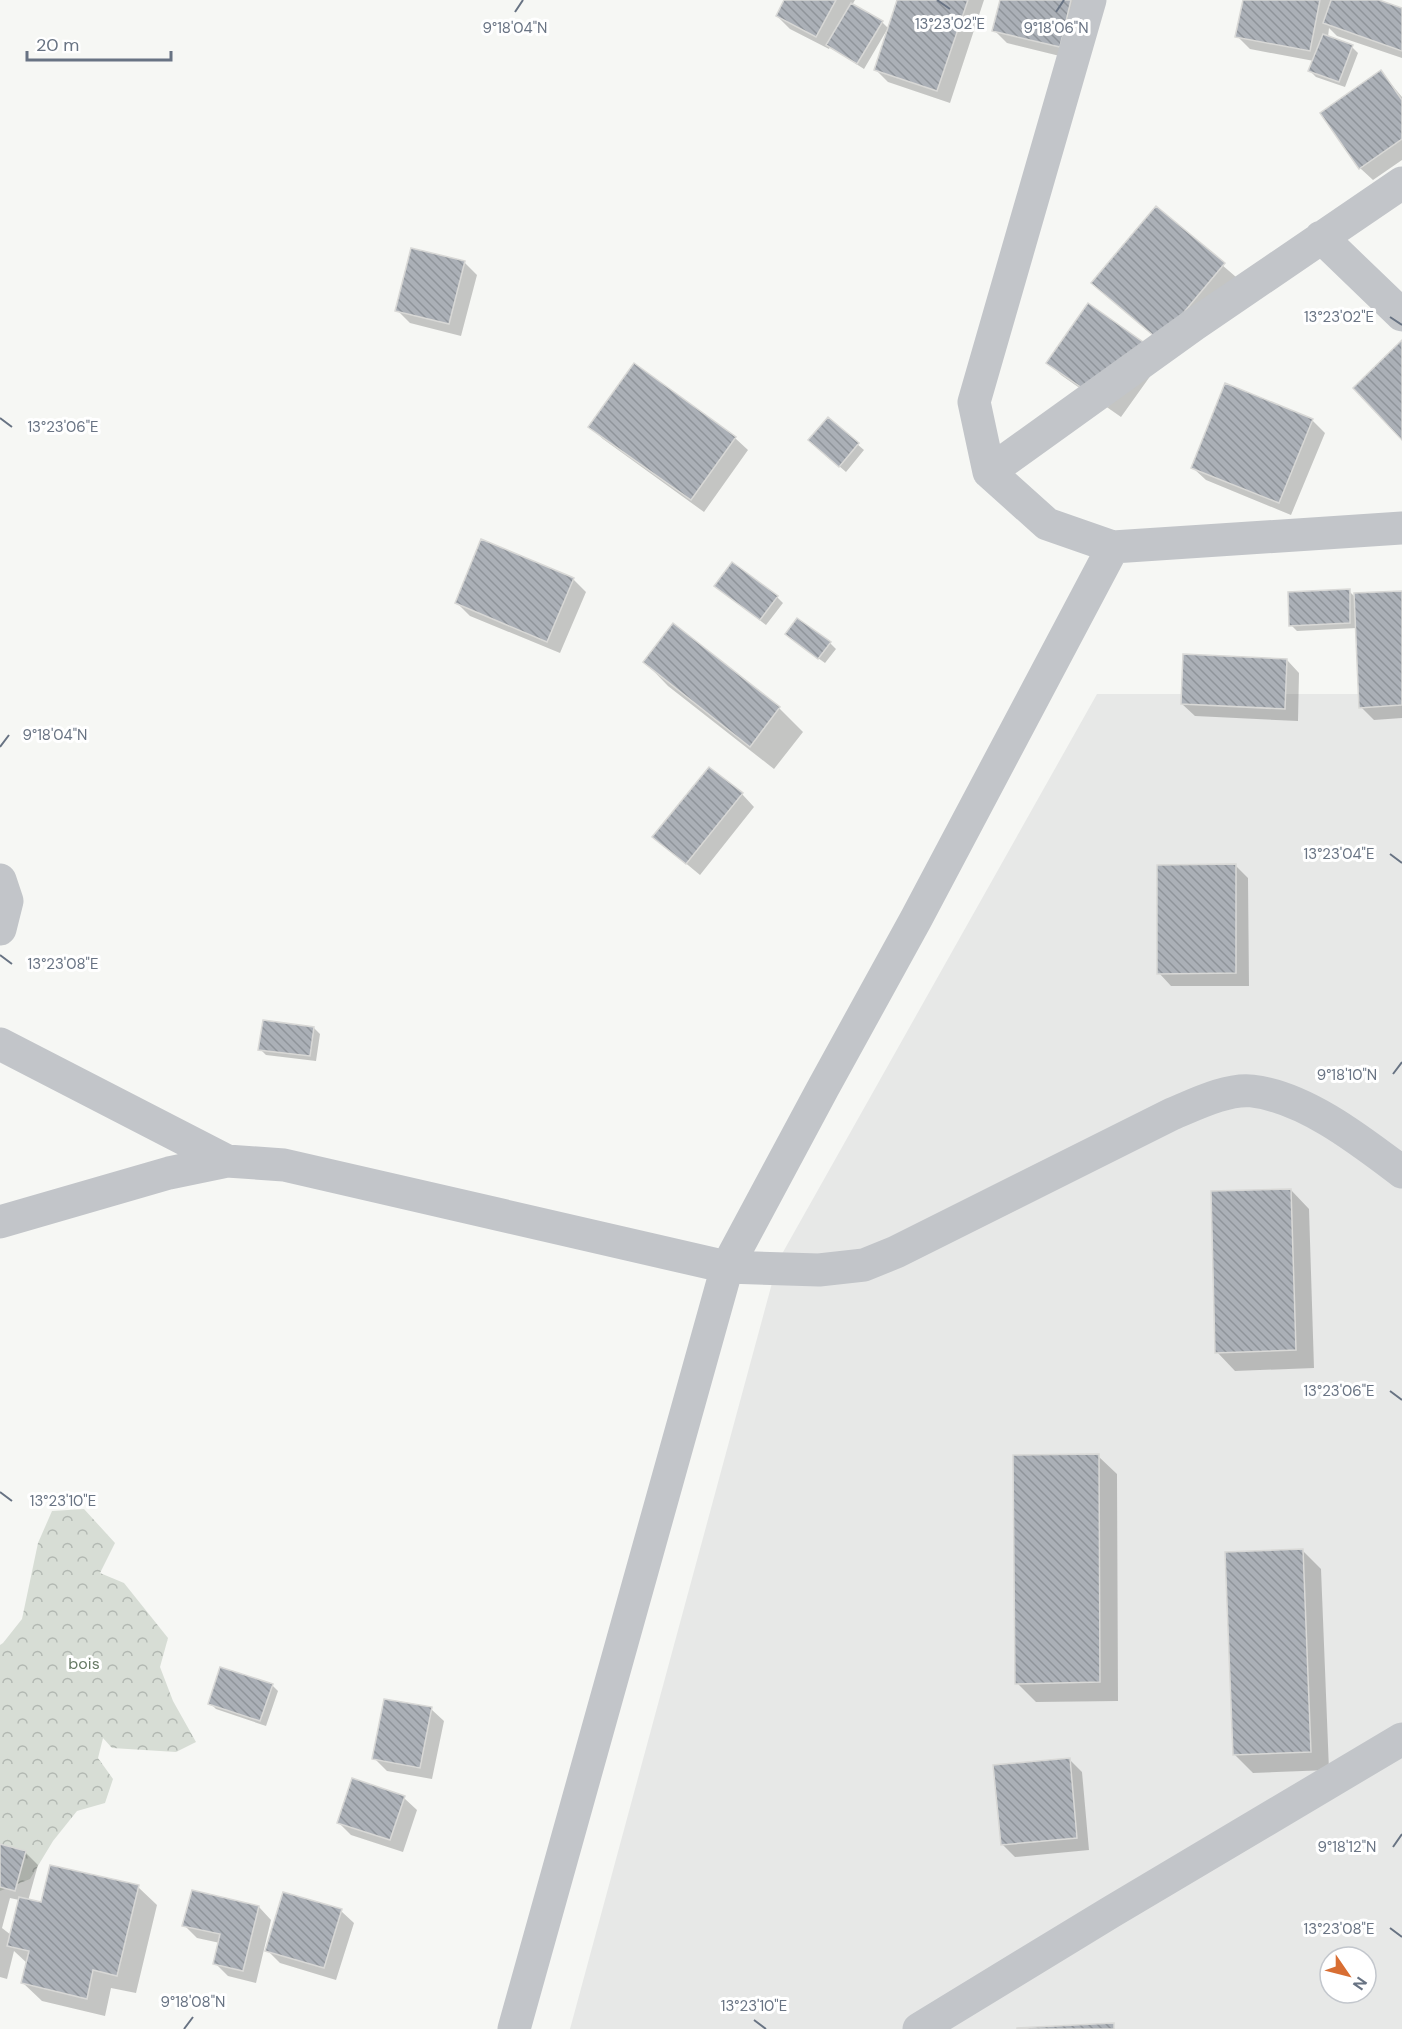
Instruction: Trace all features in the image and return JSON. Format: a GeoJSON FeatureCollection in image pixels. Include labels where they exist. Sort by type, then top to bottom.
{"type":"FeatureCollection","features":[{"type":"Feature","properties":{"kind":"street"},"geometry":{"type":"LineString","coordinates":[[1090,0],[974,402],[989,472],[1047,524],[1113,547],[1402,528]]}},
{"type":"Feature","properties":{"kind":"street"},"geometry":{"type":"LineString","coordinates":[[989,472],[1195,324],[1402,183]]}},
{"type":"Feature","properties":{"kind":"street"},"geometry":{"type":"LineString","coordinates":[[1321,237],[1402,315]]}},
{"type":"Feature","properties":{"kind":"street"},"geometry":{"type":"LineString","coordinates":[[514,2029],[728,1267],[1113,547]]}},
{"type":"Feature","properties":{"kind":"street"},"geometry":{"type":"LineString","coordinates":[[0,880],[7,901],[0,929]]}},
{"type":"Feature","properties":{"kind":"street"},"geometry":{"type":"LineString","coordinates":[[0,1044],[227,1161]]}},
{"type":"Feature","properties":{"kind":"street"},"geometry":{"type":"LineString","coordinates":[[0,1222],[169,1173],[227,1161],[284,1165],[728,1267],[819,1270],[864,1265],[896,1252],[1172,1114],[1215,1096],[1251,1091],[1292,1102],[1350,1133],[1402,1172]]}},
{"type":"Feature","properties":{"kind":"street"},"geometry":{"type":"LineString","coordinates":[[919,2029],[1402,1739]]}},
{"type":"Feature","properties":{"kind":"shaded area"},"geometry":{"type":"Polygon","coordinates":[[[1097,694],[1402,694],[1402,2029],[570,2029],[778,1261],[1097,694]]]}},
{"type":"Feature","properties":{"kind":"green space","name":"bois"},"geometry":{"type":"Polygon","coordinates":[[[84,1509],[115,1543],[100,1573],[124,1583],[168,1638],[160,1667],[173,1701],[196,1742],[176,1752],[112,1748],[103,1738],[98,1758],[113,1779],[105,1803],[77,1811],[53,1841],[30,1879],[0,1891],[0,1645],[22,1619],[38,1543],[52,1511],[84,1509]]]}},
{"type":"Feature","properties":{"kind":"building"},"geometry":{"type":"Polygon","coordinates":[[[784,0],[836,0],[816,37],[776,16],[784,0]]]}},
{"type":"Feature","properties":{"kind":"building"},"geometry":{"type":"Polygon","coordinates":[[[897,0],[968,0],[937,91],[874,70],[897,0]]]}},
{"type":"Feature","properties":{"kind":"building"},"geometry":{"type":"Polygon","coordinates":[[[1000,0],[1071,0],[1060,47],[992,31],[1000,0]]]}},
{"type":"Feature","properties":{"kind":"building"},"geometry":{"type":"Polygon","coordinates":[[[1243,0],[1320,0],[1310,51],[1235,37],[1243,0]]]}},
{"type":"Feature","properties":{"kind":"building"},"geometry":{"type":"Polygon","coordinates":[[[1331,0],[1379,0],[1402,8],[1402,51],[1323,23],[1331,0]]]}},
{"type":"Feature","properties":{"kind":"building"},"geometry":{"type":"Polygon","coordinates":[[[851,3],[883,21],[857,64],[826,45],[851,3]]]}},
{"type":"Feature","properties":{"kind":"building"},"geometry":{"type":"Polygon","coordinates":[[[1323,34],[1353,45],[1339,82],[1308,71],[1323,34]]]}},
{"type":"Feature","properties":{"kind":"building"},"geometry":{"type":"Polygon","coordinates":[[[1381,70],[1402,100],[1402,139],[1359,169],[1320,113],[1381,70]]]}},
{"type":"Feature","properties":{"kind":"building"},"geometry":{"type":"Polygon","coordinates":[[[1156,206],[1225,263],[1160,341],[1091,283],[1156,206]]]}},
{"type":"Feature","properties":{"kind":"building"},"geometry":{"type":"Polygon","coordinates":[[[411,248],[465,261],[449,324],[395,311],[411,248]]]}},
{"type":"Feature","properties":{"kind":"building"},"geometry":{"type":"Polygon","coordinates":[[[1088,303],[1150,347],[1108,406],[1046,363],[1088,303]]]}},
{"type":"Feature","properties":{"kind":"building"},"geometry":{"type":"Polygon","coordinates":[[[1402,340],[1402,440],[1353,388],[1402,340]]]}},
{"type":"Feature","properties":{"kind":"building"},"geometry":{"type":"Polygon","coordinates":[[[634,363],[736,437],[691,500],[588,427],[634,363]]]}},
{"type":"Feature","properties":{"kind":"building"},"geometry":{"type":"Polygon","coordinates":[[[1225,383],[1313,419],[1279,503],[1191,468],[1225,383]]]}},
{"type":"Feature","properties":{"kind":"building"},"geometry":{"type":"Polygon","coordinates":[[[828,417],[859,443],[839,467],[808,440],[828,417]]]}},
{"type":"Feature","properties":{"kind":"building"},"geometry":{"type":"Polygon","coordinates":[[[481,539],[574,578],[547,642],[455,603],[481,539]]]}},
{"type":"Feature","properties":{"kind":"building"},"geometry":{"type":"Polygon","coordinates":[[[732,562],[778,596],[760,620],[714,586],[732,562]]]}},
{"type":"Feature","properties":{"kind":"building"},"geometry":{"type":"Polygon","coordinates":[[[1350,589],[1350,623],[1289,626],[1288,592],[1350,589]]]}},
{"type":"Feature","properties":{"kind":"building"},"geometry":{"type":"Polygon","coordinates":[[[1402,591],[1402,705],[1359,708],[1354,593],[1402,591]]]}},
{"type":"Feature","properties":{"kind":"building"},"geometry":{"type":"Polygon","coordinates":[[[797,618],[831,642],[818,659],[785,634],[797,618]]]}},
{"type":"Feature","properties":{"kind":"building"},"geometry":{"type":"Polygon","coordinates":[[[673,623],[780,707],[750,747],[643,662],[673,623]]]}},
{"type":"Feature","properties":{"kind":"building"},"geometry":{"type":"Polygon","coordinates":[[[1183,654],[1287,659],[1285,709],[1181,704],[1183,654]]]}},
{"type":"Feature","properties":{"kind":"building"},"geometry":{"type":"Polygon","coordinates":[[[709,767],[743,793],[686,864],[652,837],[709,767]]]}},
{"type":"Feature","properties":{"kind":"building"},"geometry":{"type":"Polygon","coordinates":[[[1236,864],[1236,973],[1157,974],[1157,865],[1236,864]]]}},
{"type":"Feature","properties":{"kind":"building"},"geometry":{"type":"Polygon","coordinates":[[[263,1020],[314,1027],[310,1056],[258,1050],[263,1020]]]}},
{"type":"Feature","properties":{"kind":"building"},"geometry":{"type":"Polygon","coordinates":[[[1291,1189],[1296,1350],[1215,1353],[1211,1191],[1291,1189]]]}},
{"type":"Feature","properties":{"kind":"building"},"geometry":{"type":"Polygon","coordinates":[[[1099,1454],[1100,1682],[1015,1684],[1013,1455],[1099,1454]]]}},
{"type":"Feature","properties":{"kind":"building"},"geometry":{"type":"Polygon","coordinates":[[[1303,1549],[1311,1752],[1233,1755],[1225,1552],[1303,1549]]]}},
{"type":"Feature","properties":{"kind":"building"},"geometry":{"type":"Polygon","coordinates":[[[220,1667],[273,1684],[260,1721],[208,1704],[220,1667]]]}},
{"type":"Feature","properties":{"kind":"building"},"geometry":{"type":"Polygon","coordinates":[[[384,1699],[432,1707],[420,1768],[372,1759],[384,1699]]]}},
{"type":"Feature","properties":{"kind":"building"},"geometry":{"type":"Polygon","coordinates":[[[1070,1758],[1077,1838],[1001,1845],[993,1765],[1070,1758]]]}},
{"type":"Feature","properties":{"kind":"building"},"geometry":{"type":"Polygon","coordinates":[[[352,1778],[405,1796],[390,1840],[337,1823],[352,1778]]]}},
{"type":"Feature","properties":{"kind":"building"},"geometry":{"type":"Polygon","coordinates":[[[0,1844],[26,1851],[15,1891],[0,1887],[0,1844]]]}},
{"type":"Feature","properties":{"kind":"building"},"geometry":{"type":"Polygon","coordinates":[[[50,1865],[139,1885],[117,1976],[93,1970],[87,1999],[21,1983],[29,1951],[7,1946],[19,1897],[41,1902],[50,1865]]]}},
{"type":"Feature","properties":{"kind":"building"},"geometry":{"type":"Polygon","coordinates":[[[192,1890],[259,1906],[243,1971],[213,1964],[220,1934],[182,1926],[192,1890]]]}},
{"type":"Feature","properties":{"kind":"building"},"geometry":{"type":"Polygon","coordinates":[[[283,1892],[342,1909],[324,1968],[265,1951],[283,1892]]]}},
{"type":"Feature","properties":{"kind":"building"},"geometry":{"type":"Polygon","coordinates":[[[1114,2023],[1114,2029],[1017,2029],[1017,2028],[1114,2023]]]}}]}
